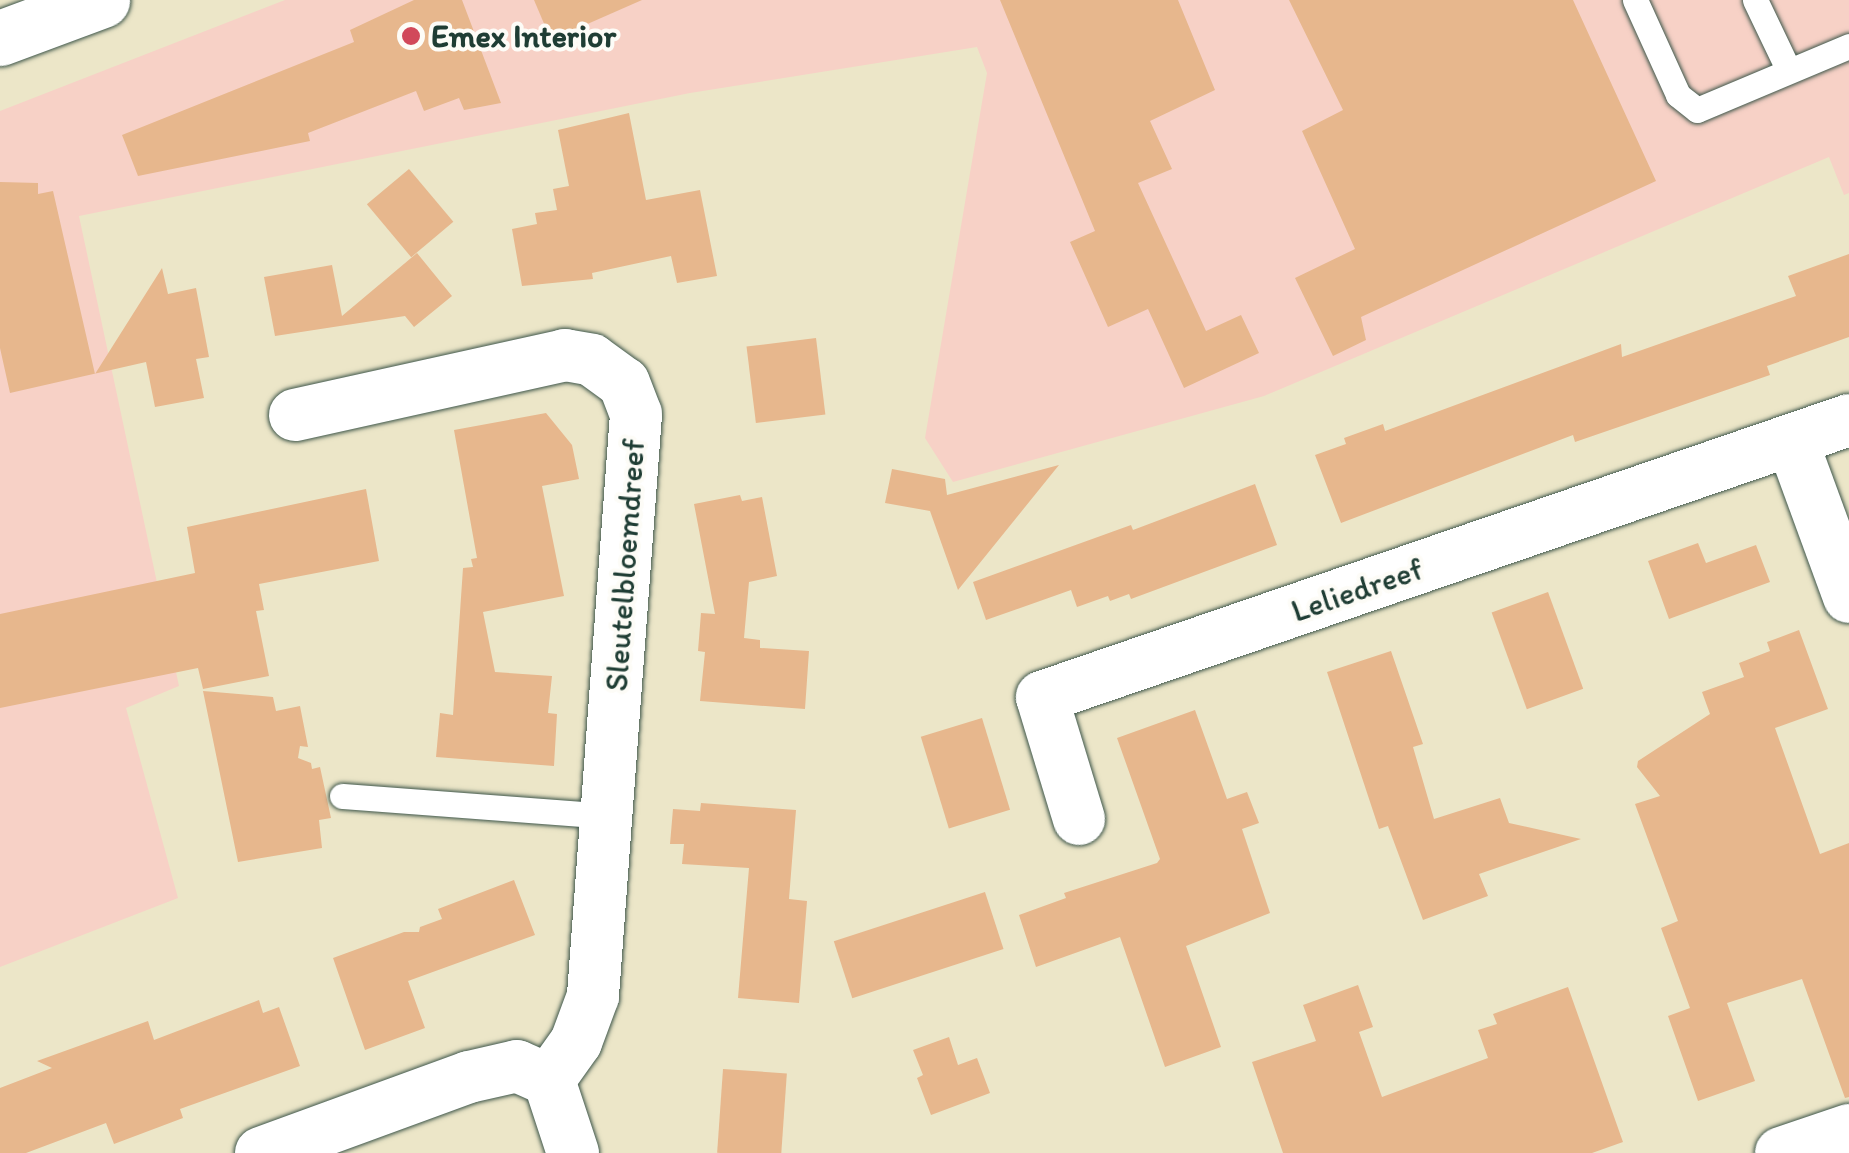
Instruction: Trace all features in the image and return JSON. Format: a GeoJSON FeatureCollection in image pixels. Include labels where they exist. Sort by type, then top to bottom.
{"type":"FeatureCollection","features":[{"type":"Feature","properties":{"kind":"main road"},"geometry":{"type":"LineString","coordinates":[[0,38],[102,0]]}},
{"type":"Feature","properties":{"kind":"street","name":"Sleutelbloemdreef"},"geometry":{"type":"LineString","coordinates":[[295,415],[565,355],[592,360],[624,383],[636,414],[593,996],[576,1042],[548,1080]]}},
{"type":"Feature","properties":{"kind":"street","name":"Leliedreef"},"geometry":{"type":"LineString","coordinates":[[1079,819],[1042,697],[1849,420]]}},
{"type":"Feature","properties":{"kind":"street"},"geometry":{"type":"LineString","coordinates":[[1792,441],[1849,597]]}},
{"type":"Feature","properties":{"kind":"street"},"geometry":{"type":"LineString","coordinates":[[260,1153],[469,1077],[517,1066],[548,1080],[573,1153]]}},
{"type":"Feature","properties":{"kind":"street"},"geometry":{"type":"LineString","coordinates":[[1781,1153],[1849,1130]]}},
{"type":"Feature","properties":{"kind":"lane"},"geometry":{"type":"LineString","coordinates":[[1635,0],[1678,95],[1697,110],[1849,46]]}},
{"type":"Feature","properties":{"kind":"lane"},"geometry":{"type":"LineString","coordinates":[[1755,0],[1788,69]]}},
{"type":"Feature","properties":{"kind":"lane"},"geometry":{"type":"LineString","coordinates":[[342,796],[606,816]]}},
{"type":"Feature","properties":{"kind":"shaded area"},"geometry":{"type":"Polygon","coordinates":[[[285,0],[1849,0],[1849,193],[1844,195],[1829,157],[1264,396],[953,482],[925,438],[987,73],[977,47],[690,93],[79,216],[179,686],[126,708],[178,898],[0,967],[0,111],[285,0]]]}},
{"type":"Feature","properties":{"kind":"building"},"geometry":{"type":"Polygon","coordinates":[[[414,0],[462,0],[501,103],[464,110],[459,98],[424,111],[416,91],[308,133],[310,141],[138,176],[122,135],[354,42],[350,30],[414,0]]]}},
{"type":"Feature","properties":{"kind":"building"},"geometry":{"type":"Polygon","coordinates":[[[534,0],[642,0],[551,40],[534,0]]]}},
{"type":"Feature","properties":{"kind":"building"},"geometry":{"type":"Polygon","coordinates":[[[1000,0],[1178,0],[1215,90],[1150,121],[1172,169],[1138,183],[1206,331],[1241,315],[1259,353],[1184,388],[1148,309],[1108,327],[1070,242],[1095,231],[1000,0]]]}},
{"type":"Feature","properties":{"kind":"building"},"geometry":{"type":"Polygon","coordinates":[[[1289,0],[1573,0],[1656,181],[1361,317],[1366,340],[1333,356],[1295,278],[1355,249],[1302,131],[1343,110],[1289,0]]]}},
{"type":"Feature","properties":{"kind":"building"},"geometry":{"type":"Polygon","coordinates":[[[629,113],[646,200],[700,190],[717,276],[677,283],[671,256],[592,273],[593,279],[522,286],[512,229],[537,224],[535,213],[557,210],[553,189],[569,186],[558,130],[629,113]]]}},
{"type":"Feature","properties":{"kind":"building"},"geometry":{"type":"Polygon","coordinates":[[[409,169],[453,222],[411,257],[367,204],[409,169]]]}},
{"type":"Feature","properties":{"kind":"building"},"geometry":{"type":"Polygon","coordinates":[[[0,182],[38,183],[38,194],[53,191],[95,374],[10,393],[0,348],[0,182]]]}},
{"type":"Feature","properties":{"kind":"building"},"geometry":{"type":"Polygon","coordinates":[[[417,253],[452,296],[414,327],[405,316],[275,336],[264,277],[332,265],[342,316],[417,253]]]}},
{"type":"Feature","properties":{"kind":"building"},"geometry":{"type":"Polygon","coordinates":[[[1849,254],[1849,337],[1767,366],[1770,375],[1575,442],[1573,435],[1341,523],[1315,455],[1346,444],[1344,438],[1383,424],[1385,431],[1621,344],[1622,357],[1796,296],[1788,276],[1849,254]]]}},
{"type":"Feature","properties":{"kind":"building"},"geometry":{"type":"Polygon","coordinates":[[[162,268],[168,294],[196,288],[209,357],[196,359],[204,398],[155,407],[146,362],[95,374],[162,268]]]}},
{"type":"Feature","properties":{"kind":"building"},"geometry":{"type":"Polygon","coordinates":[[[816,338],[825,414],[756,423],[747,347],[816,338]]]}},
{"type":"Feature","properties":{"kind":"building"},"geometry":{"type":"Polygon","coordinates":[[[546,413],[572,445],[579,479],[542,486],[564,596],[483,612],[495,672],[552,676],[548,713],[557,714],[554,766],[436,757],[440,713],[453,715],[463,568],[473,567],[471,559],[477,558],[454,430],[546,413]]]}},
{"type":"Feature","properties":{"kind":"building"},"geometry":{"type":"Polygon","coordinates":[[[1059,465],[958,590],[930,511],[885,503],[892,469],[945,479],[947,495],[1059,465]]]}},
{"type":"Feature","properties":{"kind":"building"},"geometry":{"type":"Polygon","coordinates":[[[1255,484],[1277,545],[1131,599],[1129,594],[1110,601],[1108,596],[1077,607],[1071,590],[986,620],[973,582],[1131,525],[1133,530],[1255,484]]]}},
{"type":"Feature","properties":{"kind":"building"},"geometry":{"type":"Polygon","coordinates":[[[366,489],[379,561],[259,584],[264,610],[256,611],[269,676],[203,689],[198,668],[0,708],[0,614],[195,573],[187,527],[366,489]]]}},
{"type":"Feature","properties":{"kind":"building"},"geometry":{"type":"Polygon","coordinates":[[[740,495],[742,501],[762,497],[777,576],[749,582],[744,638],[760,640],[760,648],[809,651],[805,709],[700,701],[705,652],[698,651],[701,613],[715,614],[694,504],[740,495]]]}},
{"type":"Feature","properties":{"kind":"building"},"geometry":{"type":"Polygon","coordinates":[[[1698,543],[1706,563],[1756,545],[1770,582],[1669,619],[1648,561],[1698,543]]]}},
{"type":"Feature","properties":{"kind":"building"},"geometry":{"type":"Polygon","coordinates":[[[1548,592],[1583,689],[1527,709],[1492,613],[1548,592]]]}},
{"type":"Feature","properties":{"kind":"building"},"geometry":{"type":"Polygon","coordinates":[[[1799,630],[1828,709],[1775,728],[1820,854],[1849,843],[1849,1097],[1845,1098],[1802,979],[1727,1003],[1755,1081],[1698,1101],[1668,1016],[1690,1008],[1661,928],[1678,921],[1635,804],[1660,796],[1637,767],[1638,761],[1710,714],[1702,692],[1744,677],[1739,663],[1770,651],[1767,642],[1799,630]]]}},
{"type":"Feature","properties":{"kind":"building"},"geometry":{"type":"Polygon","coordinates":[[[1391,651],[1423,744],[1413,747],[1434,819],[1500,798],[1509,823],[1581,839],[1479,874],[1488,896],[1423,920],[1388,826],[1379,829],[1327,672],[1391,651]]]}},
{"type":"Feature","properties":{"kind":"building"},"geometry":{"type":"Polygon","coordinates":[[[203,691],[273,697],[276,711],[300,706],[308,747],[300,746],[298,758],[311,763],[312,769],[320,767],[331,818],[319,820],[322,848],[238,862],[203,691]]]}},
{"type":"Feature","properties":{"kind":"building"},"geometry":{"type":"Polygon","coordinates":[[[1195,710],[1227,799],[1247,792],[1259,823],[1242,829],[1270,913],[1186,946],[1221,1047],[1165,1067],[1120,937],[1036,967],[1019,915],[1066,898],[1064,893],[1157,863],[1160,859],[1117,738],[1195,710]]]}},
{"type":"Feature","properties":{"kind":"building"},"geometry":{"type":"Polygon","coordinates":[[[982,718],[1010,810],[949,829],[921,737],[982,718]]]}},
{"type":"Feature","properties":{"kind":"building"},"geometry":{"type":"Polygon","coordinates":[[[701,803],[796,810],[789,899],[807,901],[799,1003],[738,998],[749,868],[682,864],[684,844],[670,844],[673,809],[700,811],[701,803]]]}},
{"type":"Feature","properties":{"kind":"building"},"geometry":{"type":"Polygon","coordinates":[[[514,880],[535,935],[408,981],[425,1028],[365,1050],[333,958],[404,932],[419,932],[420,927],[442,919],[438,909],[514,880]]]}},
{"type":"Feature","properties":{"kind":"building"},"geometry":{"type":"Polygon","coordinates":[[[985,892],[1004,949],[852,998],[834,941],[985,892]]]}},
{"type":"Feature","properties":{"kind":"building"},"geometry":{"type":"Polygon","coordinates":[[[1358,985],[1373,1027],[1359,1032],[1382,1097],[1488,1058],[1478,1030],[1497,1024],[1493,1014],[1568,987],[1623,1142],[1592,1153],[1283,1153],[1252,1062],[1316,1041],[1303,1005],[1358,985]]]}},
{"type":"Feature","properties":{"kind":"building"},"geometry":{"type":"Polygon","coordinates":[[[259,1000],[263,1013],[279,1007],[300,1066],[180,1109],[183,1118],[114,1144],[106,1123],[26,1153],[0,1153],[0,1088],[52,1068],[37,1061],[148,1021],[154,1040],[259,1000]]]}},
{"type":"Feature","properties":{"kind":"building"},"geometry":{"type":"Polygon","coordinates":[[[949,1037],[958,1065],[977,1058],[990,1093],[931,1115],[917,1078],[923,1075],[913,1050],[949,1037]]]}},
{"type":"Feature","properties":{"kind":"building"},"geometry":{"type":"Polygon","coordinates":[[[723,1069],[787,1073],[781,1153],[717,1153],[723,1069]]]}},
{"type":"Feature","properties":{"kind":"place","name":"Emex Interior"},"geometry":{"type":"Point","coordinates":[411,36]}}]}
